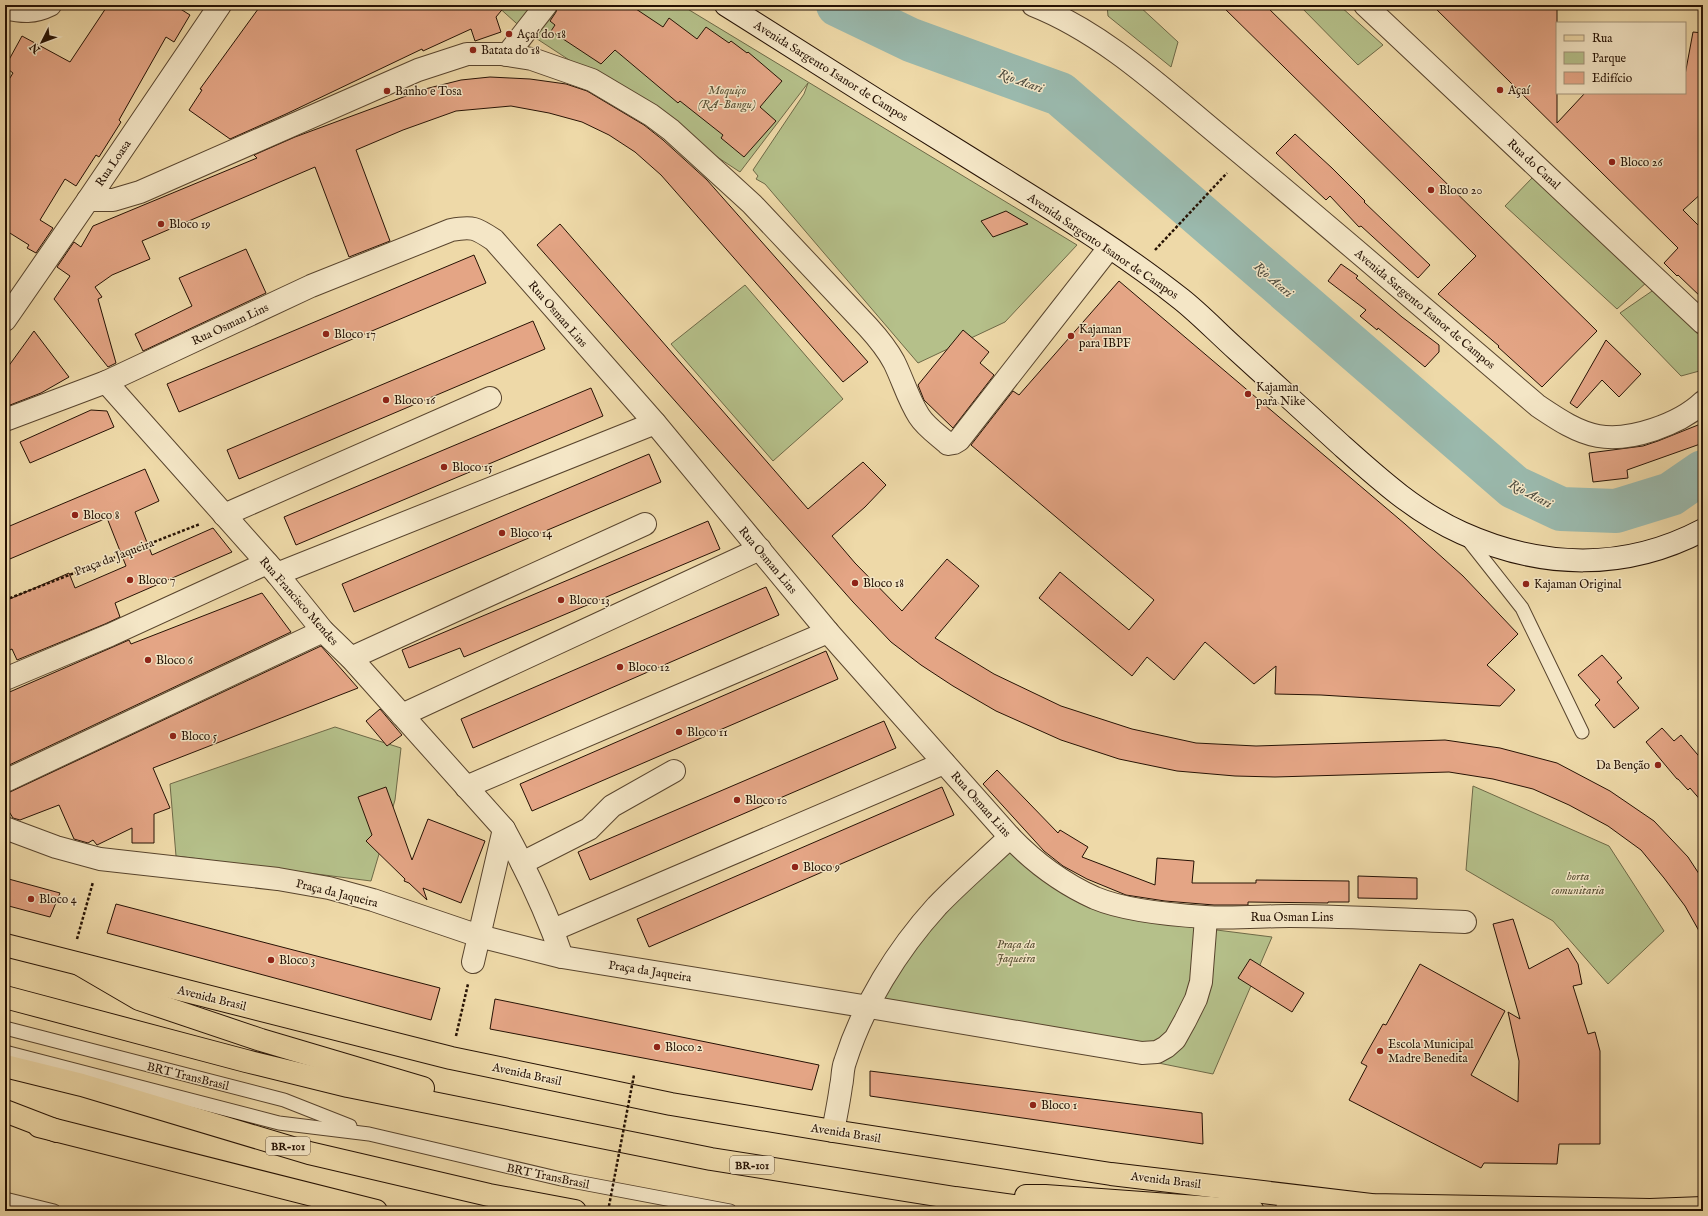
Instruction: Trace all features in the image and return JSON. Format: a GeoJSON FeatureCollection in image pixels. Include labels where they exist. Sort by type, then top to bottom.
{"type":"FeatureCollection","features":[{"type":"Feature","properties":{"kind":"main road","name":"Avenida Brasil"},"geometry":{"type":"LineString","coordinates":[[5,945],[451,1058],[671,1104],[833,1131],[1111,1174],[1371,1205],[1650,1210],[1703,1208]]}},
{"type":"Feature","properties":{"kind":"main road"},"geometry":{"type":"LineString","coordinates":[[75,963],[139,999],[210,1024],[551,1126]]}},
{"type":"Feature","properties":{"kind":"main road","name":"BR-101"},"geometry":{"type":"LineString","coordinates":[[5,998],[348,1086],[711,1159],[955,1198],[1051,1211]]}},
{"type":"Feature","properties":{"kind":"main road","name":"BR-101"},"geometry":{"type":"LineString","coordinates":[[5,1066],[82,1085],[309,1153],[489,1195],[575,1211]]}},
{"type":"Feature","properties":{"kind":"main road"},"geometry":{"type":"LineString","coordinates":[[5,1111],[57,1131]]}},
{"type":"Feature","properties":{"kind":"main road"},"geometry":{"type":"LineString","coordinates":[[5,1117],[376,1211]]}},
{"type":"Feature","properties":{"kind":"main road"},"geometry":{"type":"LineString","coordinates":[[955,1198],[1045,1196],[1253,1211]]}},
{"type":"Feature","properties":{"kind":"main road"},"geometry":{"type":"LineString","coordinates":[[1286,1211],[1371,1205]]}},
{"type":"Feature","properties":{"kind":"street"},"geometry":{"type":"LineString","coordinates":[[5,8],[21,12],[37,11],[50,5]]}},
{"type":"Feature","properties":{"kind":"street","name":"Rua Loasa"},"geometry":{"type":"LineString","coordinates":[[5,320],[220,5]]}},
{"type":"Feature","properties":{"kind":"street"},"geometry":{"type":"LineString","coordinates":[[507,55],[546,5]]}},
{"type":"Feature","properties":{"kind":"street","name":"Avenida Sargento Isanor de Campos"},"geometry":{"type":"LineString","coordinates":[[726,5],[824,68],[1060,214],[1138,267],[1183,301],[1380,480],[1420,510],[1462,533],[1511,551],[1559,560],[1602,561],[1650,552],[1703,530]]}},
{"type":"Feature","properties":{"kind":"street","name":"Rua do Canal"},"geometry":{"type":"LineString","coordinates":[[1365,5],[1703,323]]}},
{"type":"Feature","properties":{"kind":"street","name":"Avenida Sargento Isanor de Campos"},"geometry":{"type":"LineString","coordinates":[[1038,6],[1086,32],[1126,59],[1243,155],[1538,406],[1568,425],[1598,436],[1627,437],[1665,427],[1703,402]]}},
{"type":"Feature","properties":{"kind":"street"},"geometry":{"type":"LineString","coordinates":[[88,200],[113,200],[140,192],[418,70],[467,54],[507,55],[532,59],[592,80],[651,116],[692,149],[752,204],[885,347],[894,362],[911,402],[919,416],[948,444],[959,440],[1109,248]]}},
{"type":"Feature","properties":{"kind":"street","name":"Rua Osman Lins"},"geometry":{"type":"LineString","coordinates":[[106,382],[311,286],[452,230],[468,227],[481,231],[494,240],[654,423],[828,632],[944,763],[1010,837],[1022,849],[1052,873],[1073,887],[1097,899],[1133,909],[1206,918],[1290,916],[1465,922]]}},
{"type":"Feature","properties":{"kind":"street"},"geometry":{"type":"LineString","coordinates":[[5,420],[106,382]]}},
{"type":"Feature","properties":{"kind":"street","name":"Rua Francisco Mendes"},"geometry":{"type":"LineString","coordinates":[[106,382],[272,568],[323,631],[351,658],[504,829],[522,862],[553,930],[562,957]]}},
{"type":"Feature","properties":{"kind":"street"},"geometry":{"type":"LineString","coordinates":[[224,515],[490,398]]}},
{"type":"Feature","properties":{"kind":"street"},"geometry":{"type":"LineString","coordinates":[[5,679],[272,568],[654,423]]}},
{"type":"Feature","properties":{"kind":"street"},"geometry":{"type":"LineString","coordinates":[[351,658],[645,524]]}},
{"type":"Feature","properties":{"kind":"street"},"geometry":{"type":"LineString","coordinates":[[402,715],[760,549]]}},
{"type":"Feature","properties":{"kind":"street"},"geometry":{"type":"LineString","coordinates":[[5,781],[323,631]]}},
{"type":"Feature","properties":{"kind":"street"},"geometry":{"type":"LineString","coordinates":[[466,787],[828,632]]}},
{"type":"Feature","properties":{"kind":"street"},"geometry":{"type":"LineString","coordinates":[[553,930],[944,763]]}},
{"type":"Feature","properties":{"kind":"street"},"geometry":{"type":"LineString","coordinates":[[522,862],[589,829],[612,806],[674,771]]}},
{"type":"Feature","properties":{"kind":"street","name":"Praça da Jaqueira"},"geometry":{"type":"LineString","coordinates":[[5,828],[56,847],[100,859],[278,879],[329,888],[373,900],[478,936],[562,957],[1142,1053],[1157,1052],[1166,1047],[1175,1039],[1196,999],[1201,982],[1206,918]]}},
{"type":"Feature","properties":{"kind":"street"},"geometry":{"type":"LineString","coordinates":[[473,962],[504,829]]}},
{"type":"Feature","properties":{"kind":"street"},"geometry":{"type":"LineString","coordinates":[[833,1131],[842,1084],[844,1064],[852,1042],[892,965],[913,934],[938,906],[1010,837]]}},
{"type":"Feature","properties":{"kind":"lane"},"geometry":{"type":"LineString","coordinates":[[1462,533],[1522,608],[1582,732]]}},
{"type":"Feature","properties":{"kind":"lane","name":"BRT TransBrasil"},"geometry":{"type":"LineString","coordinates":[[5,1028],[284,1100],[368,1134]]}},
{"type":"Feature","properties":{"kind":"lane","name":"BRT TransBrasil"},"geometry":{"type":"LineString","coordinates":[[5,1052],[279,1123],[368,1134],[561,1179],[730,1211]]}},
{"type":"Feature","properties":{"kind":"lane"},"geometry":{"type":"LineString","coordinates":[[5,1198],[54,1211]]}},
{"type":"Feature","properties":{"kind":"path"},"geometry":{"type":"LineString","coordinates":[[1165,240],[1212,190]]}},
{"type":"Feature","properties":{"kind":"path","name":"Praça da Jaqueira"},"geometry":{"type":"LineString","coordinates":[[5,600],[224,515]]}},
{"type":"Feature","properties":{"kind":"path"},"geometry":{"type":"LineString","coordinates":[[75,963],[100,859]]}},
{"type":"Feature","properties":{"kind":"path"},"geometry":{"type":"LineString","coordinates":[[451,1058],[473,962]]}},
{"type":"Feature","properties":{"kind":"path"},"geometry":{"type":"LineString","coordinates":[[608,1211],[634,1075]]}},
{"type":"Feature","properties":{"kind":"green space"},"geometry":{"type":"Polygon","coordinates":[[[496,5],[681,5],[1077,245],[1005,322],[918,363],[765,184],[756,179],[758,176],[753,170],[804,94],[808,83],[740,172],[525,31],[496,5]]]}},
{"type":"Feature","properties":{"kind":"green space"},"geometry":{"type":"Polygon","coordinates":[[[1107,5],[1138,5],[1178,42],[1171,67],[1108,16],[1107,5]]]}},
{"type":"Feature","properties":{"kind":"green space"},"geometry":{"type":"Polygon","coordinates":[[[1299,5],[1339,5],[1383,45],[1358,65],[1299,5]]]}},
{"type":"Feature","properties":{"kind":"green space"},"geometry":{"type":"Polygon","coordinates":[[[1533,177],[1647,282],[1617,309],[1505,206],[1533,177]]]}},
{"type":"Feature","properties":{"kind":"green space"},"geometry":{"type":"Polygon","coordinates":[[[745,285],[843,399],[773,461],[671,344],[745,285]]]}},
{"type":"Feature","properties":{"kind":"green space"},"geometry":{"type":"Polygon","coordinates":[[[1655,289],[1703,332],[1703,370],[1681,376],[1620,313],[1655,289]]]}},
{"type":"Feature","properties":{"kind":"green space"},"geometry":{"type":"Polygon","coordinates":[[[335,727],[401,748],[395,800],[371,881],[176,856],[170,784],[335,727]]]}},
{"type":"Feature","properties":{"kind":"green space","name":"horta comunitaria"},"geometry":{"type":"Polygon","coordinates":[[[1473,786],[1609,846],[1664,931],[1608,984],[1553,921],[1466,870],[1473,786]]]}},
{"type":"Feature","properties":{"kind":"green space","name":"Praça da Jaqueira"},"geometry":{"type":"Polygon","coordinates":[[[1009,844],[1097,908],[1185,926],[1272,937],[1213,1074],[870,1005],[895,966],[1009,844]]]}},
{"type":"Feature","properties":{"kind":"building"},"geometry":{"type":"Polygon","coordinates":[[[108,5],[174,5],[190,15],[174,42],[166,37],[119,120],[121,122],[99,157],[96,155],[76,186],[65,179],[40,220],[53,228],[36,253],[27,248],[29,245],[5,230],[5,86],[13,73],[5,67],[22,36],[70,62],[108,5]]]}},
{"type":"Feature","properties":{"kind":"building"},"geometry":{"type":"Polygon","coordinates":[[[261,5],[506,5],[496,17],[501,32],[475,41],[471,29],[423,51],[422,49],[230,139],[189,110],[202,90],[200,89],[261,5]]]}},
{"type":"Feature","properties":{"kind":"building","name":"Moquiço (RA-Bangu)"},"geometry":{"type":"Polygon","coordinates":[[[558,5],[630,5],[663,27],[669,18],[697,39],[706,27],[729,43],[731,41],[747,53],[748,52],[782,81],[760,107],[776,121],[744,157],[721,138],[723,135],[680,101],[678,103],[615,50],[601,64],[551,31],[555,25],[550,21],[556,12],[558,5]]]}},
{"type":"Feature","properties":{"kind":"building","name":"Bloco 20"},"geometry":{"type":"Polygon","coordinates":[[[1221,5],[1265,5],[1597,331],[1542,387],[1498,347],[1499,346],[1438,294],[1476,256],[1221,5]]]}},
{"type":"Feature","properties":{"kind":"building"},"geometry":{"type":"Polygon","coordinates":[[[1432,5],[1557,5],[1557,123],[1584,94],[1686,94],[1686,70],[1693,32],[1703,33],[1703,192],[1683,210],[1703,230],[1703,299],[1664,263],[1678,248],[1432,5]]]}},
{"type":"Feature","properties":{"kind":"building","name":"Bloco 19"},"geometry":{"type":"Polygon","coordinates":[[[490,77],[530,79],[566,84],[587,91],[644,125],[707,180],[868,362],[843,382],[661,175],[635,152],[609,135],[582,122],[549,113],[511,106],[456,111],[403,130],[356,150],[390,241],[349,257],[315,167],[142,241],[150,259],[112,275],[95,287],[102,297],[98,299],[116,363],[108,367],[54,299],[70,276],[57,267],[74,242],[81,247],[93,226],[257,158],[254,155],[295,137],[425,89],[461,80],[490,77]]]}},
{"type":"Feature","properties":{"kind":"building"},"geometry":{"type":"Polygon","coordinates":[[[1295,134],[1332,168],[1365,201],[1364,202],[1430,265],[1418,278],[1361,226],[1359,227],[1330,196],[1326,200],[1276,153],[1295,134]]]}},
{"type":"Feature","properties":{"kind":"building"},"geometry":{"type":"Polygon","coordinates":[[[1006,211],[1028,224],[993,237],[981,221],[1006,211]]]}},
{"type":"Feature","properties":{"kind":"building","name":"Bloco 18"},"geometry":{"type":"Polygon","coordinates":[[[560,224],[808,509],[863,462],[886,485],[865,507],[832,536],[855,563],[902,611],[947,559],[979,586],[935,638],[994,674],[1061,706],[1132,729],[1196,743],[1256,746],[1445,740],[1500,748],[1557,763],[1610,791],[1654,821],[1688,857],[1703,880],[1703,938],[1685,906],[1641,850],[1608,826],[1569,805],[1533,789],[1493,779],[1449,772],[1275,777],[1235,776],[1177,771],[1119,759],[1061,740],[996,711],[953,686],[921,665],[891,642],[853,602],[537,245],[560,224]]]}},
{"type":"Feature","properties":{"kind":"building"},"geometry":{"type":"Polygon","coordinates":[[[246,249],[266,293],[143,351],[135,334],[192,306],[179,278],[246,249]]]}},
{"type":"Feature","properties":{"kind":"building","name":"Bloco 17"},"geometry":{"type":"Polygon","coordinates":[[[474,255],[486,283],[179,412],[167,384],[474,255]]]}},
{"type":"Feature","properties":{"kind":"building"},"geometry":{"type":"Polygon","coordinates":[[[1341,264],[1358,276],[1356,278],[1402,317],[1439,345],[1439,352],[1425,367],[1378,328],[1377,330],[1360,316],[1366,310],[1328,281],[1341,264]]]}},
{"type":"Feature","properties":{"kind":"building"},"geometry":{"type":"Polygon","coordinates":[[[1119,281],[1405,524],[1463,576],[1518,634],[1487,665],[1515,690],[1500,706],[1321,695],[1275,694],[1276,666],[1254,684],[1205,642],[1174,680],[1147,657],[1132,676],[1039,598],[1060,572],[1129,630],[1154,600],[971,445],[1013,391],[1019,395],[1119,281]]]}},
{"type":"Feature","properties":{"kind":"building","name":"Bloco 16"},"geometry":{"type":"Polygon","coordinates":[[[533,321],[545,349],[239,479],[227,450],[533,321]]]}},
{"type":"Feature","properties":{"kind":"building"},"geometry":{"type":"Polygon","coordinates":[[[963,330],[989,352],[980,363],[994,375],[953,428],[924,400],[918,385],[963,330]]]}},
{"type":"Feature","properties":{"kind":"building"},"geometry":{"type":"Polygon","coordinates":[[[34,331],[69,377],[41,393],[5,407],[5,371],[34,331]]]}},
{"type":"Feature","properties":{"kind":"building"},"geometry":{"type":"Polygon","coordinates":[[[1606,340],[1641,374],[1619,397],[1602,380],[1577,408],[1570,403],[1606,340]]]}},
{"type":"Feature","properties":{"kind":"building","name":"Bloco 15"},"geometry":{"type":"Polygon","coordinates":[[[591,388],[603,416],[296,545],[284,517],[591,388]]]}},
{"type":"Feature","properties":{"kind":"building"},"geometry":{"type":"Polygon","coordinates":[[[91,410],[107,411],[114,427],[30,463],[20,442],[91,410]]]}},
{"type":"Feature","properties":{"kind":"building"},"geometry":{"type":"Polygon","coordinates":[[[1703,423],[1703,443],[1627,470],[1628,478],[1593,482],[1589,453],[1643,446],[1703,423]]]}},
{"type":"Feature","properties":{"kind":"building","name":"Bloco 14"},"geometry":{"type":"Polygon","coordinates":[[[649,454],[661,482],[354,612],[342,584],[649,454]]]}},
{"type":"Feature","properties":{"kind":"building"},"geometry":{"type":"Polygon","coordinates":[[[145,469],[159,501],[135,512],[152,555],[213,528],[232,552],[115,603],[120,617],[105,624],[17,660],[12,649],[5,652],[5,601],[69,573],[75,588],[126,566],[107,518],[5,561],[5,528],[145,469]]]}},
{"type":"Feature","properties":{"kind":"building","name":"Bloco 13"},"geometry":{"type":"Polygon","coordinates":[[[708,521],[720,549],[464,657],[460,648],[409,668],[402,650],[708,521]]]}},
{"type":"Feature","properties":{"kind":"building","name":"Bloco 12"},"geometry":{"type":"Polygon","coordinates":[[[766,587],[779,615],[473,748],[461,719],[766,587]]]}},
{"type":"Feature","properties":{"kind":"building","name":"Bloco 6"},"geometry":{"type":"Polygon","coordinates":[[[262,593],[291,632],[5,767],[5,694],[129,640],[131,644],[262,593]]]}},
{"type":"Feature","properties":{"kind":"building","name":"Bloco 5"},"geometry":{"type":"Polygon","coordinates":[[[321,646],[358,688],[153,768],[170,808],[154,814],[154,843],[132,843],[132,828],[97,845],[93,840],[88,843],[74,839],[59,805],[20,820],[13,818],[5,805],[5,793],[10,792],[321,646]]]}},
{"type":"Feature","properties":{"kind":"building","name":"Bloco 11"},"geometry":{"type":"Polygon","coordinates":[[[826,651],[838,679],[532,811],[520,784],[826,651]]]}},
{"type":"Feature","properties":{"kind":"building"},"geometry":{"type":"Polygon","coordinates":[[[1602,655],[1622,678],[1617,682],[1639,708],[1614,728],[1595,705],[1600,700],[1578,675],[1602,655]]]}},
{"type":"Feature","properties":{"kind":"building"},"geometry":{"type":"Polygon","coordinates":[[[380,709],[402,735],[387,746],[366,721],[380,709]]]}},
{"type":"Feature","properties":{"kind":"building","name":"Bloco 10"},"geometry":{"type":"Polygon","coordinates":[[[884,721],[896,748],[590,880],[578,852],[884,721]]]}},
{"type":"Feature","properties":{"kind":"building"},"geometry":{"type":"Polygon","coordinates":[[[1662,728],[1674,741],[1681,735],[1703,761],[1703,803],[1690,788],[1688,790],[1677,779],[1646,742],[1662,728]]]}},
{"type":"Feature","properties":{"kind":"building"},"geometry":{"type":"Polygon","coordinates":[[[997,770],[1058,833],[1060,830],[1088,847],[1082,857],[1155,885],[1157,858],[1194,861],[1192,883],[1256,883],[1256,880],[1349,881],[1349,902],[1248,902],[1248,905],[1214,905],[1165,901],[1126,895],[1087,879],[1063,866],[1044,851],[983,784],[997,770]]]}},
{"type":"Feature","properties":{"kind":"building"},"geometry":{"type":"Polygon","coordinates":[[[386,787],[412,860],[428,819],[485,841],[461,903],[423,888],[427,900],[409,883],[404,881],[405,879],[366,841],[372,835],[358,797],[386,787]]]}},
{"type":"Feature","properties":{"kind":"building","name":"Bloco 9"},"geometry":{"type":"Polygon","coordinates":[[[942,787],[954,815],[649,947],[637,919],[942,787]]]}},
{"type":"Feature","properties":{"kind":"building"},"geometry":{"type":"Polygon","coordinates":[[[1358,876],[1417,878],[1417,899],[1358,898],[1358,876]]]}},
{"type":"Feature","properties":{"kind":"building","name":"Bloco 4"},"geometry":{"type":"Polygon","coordinates":[[[5,878],[60,893],[50,917],[5,905],[5,878]]]}},
{"type":"Feature","properties":{"kind":"building","name":"Bloco 3"},"geometry":{"type":"Polygon","coordinates":[[[116,904],[440,988],[431,1020],[107,933],[116,904]]]}},
{"type":"Feature","properties":{"kind":"building"},"geometry":{"type":"Polygon","coordinates":[[[1513,919],[1529,969],[1568,948],[1578,964],[1582,984],[1573,986],[1588,1034],[1595,1032],[1600,1051],[1600,1144],[1559,1144],[1557,1164],[1484,1163],[1481,1168],[1349,1100],[1367,1066],[1361,1063],[1383,1024],[1386,1025],[1420,964],[1505,1011],[1471,1075],[1518,1102],[1519,1061],[1508,1012],[1520,1019],[1493,924],[1513,919]]]}},
{"type":"Feature","properties":{"kind":"building"},"geometry":{"type":"Polygon","coordinates":[[[1250,959],[1304,993],[1292,1012],[1238,978],[1250,959]]]}},
{"type":"Feature","properties":{"kind":"building","name":"Bloco 2"},"geometry":{"type":"Polygon","coordinates":[[[495,999],[819,1065],[812,1090],[490,1029],[495,999]]]}},
{"type":"Feature","properties":{"kind":"building","name":"Bloco 1"},"geometry":{"type":"Polygon","coordinates":[[[870,1071],[1202,1113],[1203,1144],[870,1096],[870,1071]]]}},
{"type":"Feature","properties":{"kind":"waterway","name":"Rio Acari"},"geometry":{"type":"LineString","coordinates":[[838,5],[911,40],[1060,94],[1514,487],[1561,509],[1616,511],[1671,494],[1703,472]]}},
{"type":"Feature","properties":{"kind":"place","name":"Açaí do 18"},"geometry":{"type":"Point","coordinates":[509,34]}},
{"type":"Feature","properties":{"kind":"place","name":"Batata do 18"},"geometry":{"type":"Point","coordinates":[473,50]}},
{"type":"Feature","properties":{"kind":"place","name":"Açaí"},"geometry":{"type":"Point","coordinates":[1500,90]}},
{"type":"Feature","properties":{"kind":"place","name":"Banho e Tosa"},"geometry":{"type":"Point","coordinates":[387,91]}},
{"type":"Feature","properties":{"kind":"place","name":"Bloco 26"},"geometry":{"type":"Point","coordinates":[1612,162]}},
{"type":"Feature","properties":{"kind":"place","name":"Bloco 20"},"geometry":{"type":"Point","coordinates":[1431,190]}},
{"type":"Feature","properties":{"kind":"place","name":"Bloco 19"},"geometry":{"type":"Point","coordinates":[161,224]}},
{"type":"Feature","properties":{"kind":"place","name":"Bloco 17"},"geometry":{"type":"Point","coordinates":[326,334]}},
{"type":"Feature","properties":{"kind":"place","name":"Kajaman para IBPF"},"geometry":{"type":"Point","coordinates":[1071,336]}},
{"type":"Feature","properties":{"kind":"place","name":"Kajaman para Nike"},"geometry":{"type":"Point","coordinates":[1248,394]}},
{"type":"Feature","properties":{"kind":"place","name":"Bloco 16"},"geometry":{"type":"Point","coordinates":[386,400]}},
{"type":"Feature","properties":{"kind":"place","name":"Bloco 15"},"geometry":{"type":"Point","coordinates":[444,467]}},
{"type":"Feature","properties":{"kind":"place","name":"Bloco 8"},"geometry":{"type":"Point","coordinates":[75,515]}},
{"type":"Feature","properties":{"kind":"place","name":"Bloco 14"},"geometry":{"type":"Point","coordinates":[502,533]}},
{"type":"Feature","properties":{"kind":"place","name":"Bloco 7"},"geometry":{"type":"Point","coordinates":[130,580]}},
{"type":"Feature","properties":{"kind":"place","name":"Bloco 18"},"geometry":{"type":"Point","coordinates":[855,583]}},
{"type":"Feature","properties":{"kind":"place","name":"Kajaman Original"},"geometry":{"type":"Point","coordinates":[1526,584]}},
{"type":"Feature","properties":{"kind":"place","name":"Bloco 13"},"geometry":{"type":"Point","coordinates":[561,600]}},
{"type":"Feature","properties":{"kind":"place","name":"Bloco 6"},"geometry":{"type":"Point","coordinates":[148,660]}},
{"type":"Feature","properties":{"kind":"place","name":"Bloco 12"},"geometry":{"type":"Point","coordinates":[620,667]}},
{"type":"Feature","properties":{"kind":"place","name":"Bloco 11"},"geometry":{"type":"Point","coordinates":[679,732]}},
{"type":"Feature","properties":{"kind":"place","name":"Bloco 5"},"geometry":{"type":"Point","coordinates":[173,736]}},
{"type":"Feature","properties":{"kind":"place","name":"Da Benção"},"geometry":{"type":"Point","coordinates":[1658,765]}},
{"type":"Feature","properties":{"kind":"place","name":"Bloco 10"},"geometry":{"type":"Point","coordinates":[737,800]}},
{"type":"Feature","properties":{"kind":"place","name":"Bloco 9"},"geometry":{"type":"Point","coordinates":[795,867]}},
{"type":"Feature","properties":{"kind":"place","name":"Bloco 4"},"geometry":{"type":"Point","coordinates":[31,899]}},
{"type":"Feature","properties":{"kind":"place","name":"Bloco 3"},"geometry":{"type":"Point","coordinates":[271,960]}},
{"type":"Feature","properties":{"kind":"place","name":"Bloco 2"},"geometry":{"type":"Point","coordinates":[657,1047]}},
{"type":"Feature","properties":{"kind":"place","name":"Escola Municipal Madre Benedita"},"geometry":{"type":"Point","coordinates":[1380,1051]}},
{"type":"Feature","properties":{"kind":"place","name":"Bloco 1"},"geometry":{"type":"Point","coordinates":[1033,1105]}}]}
